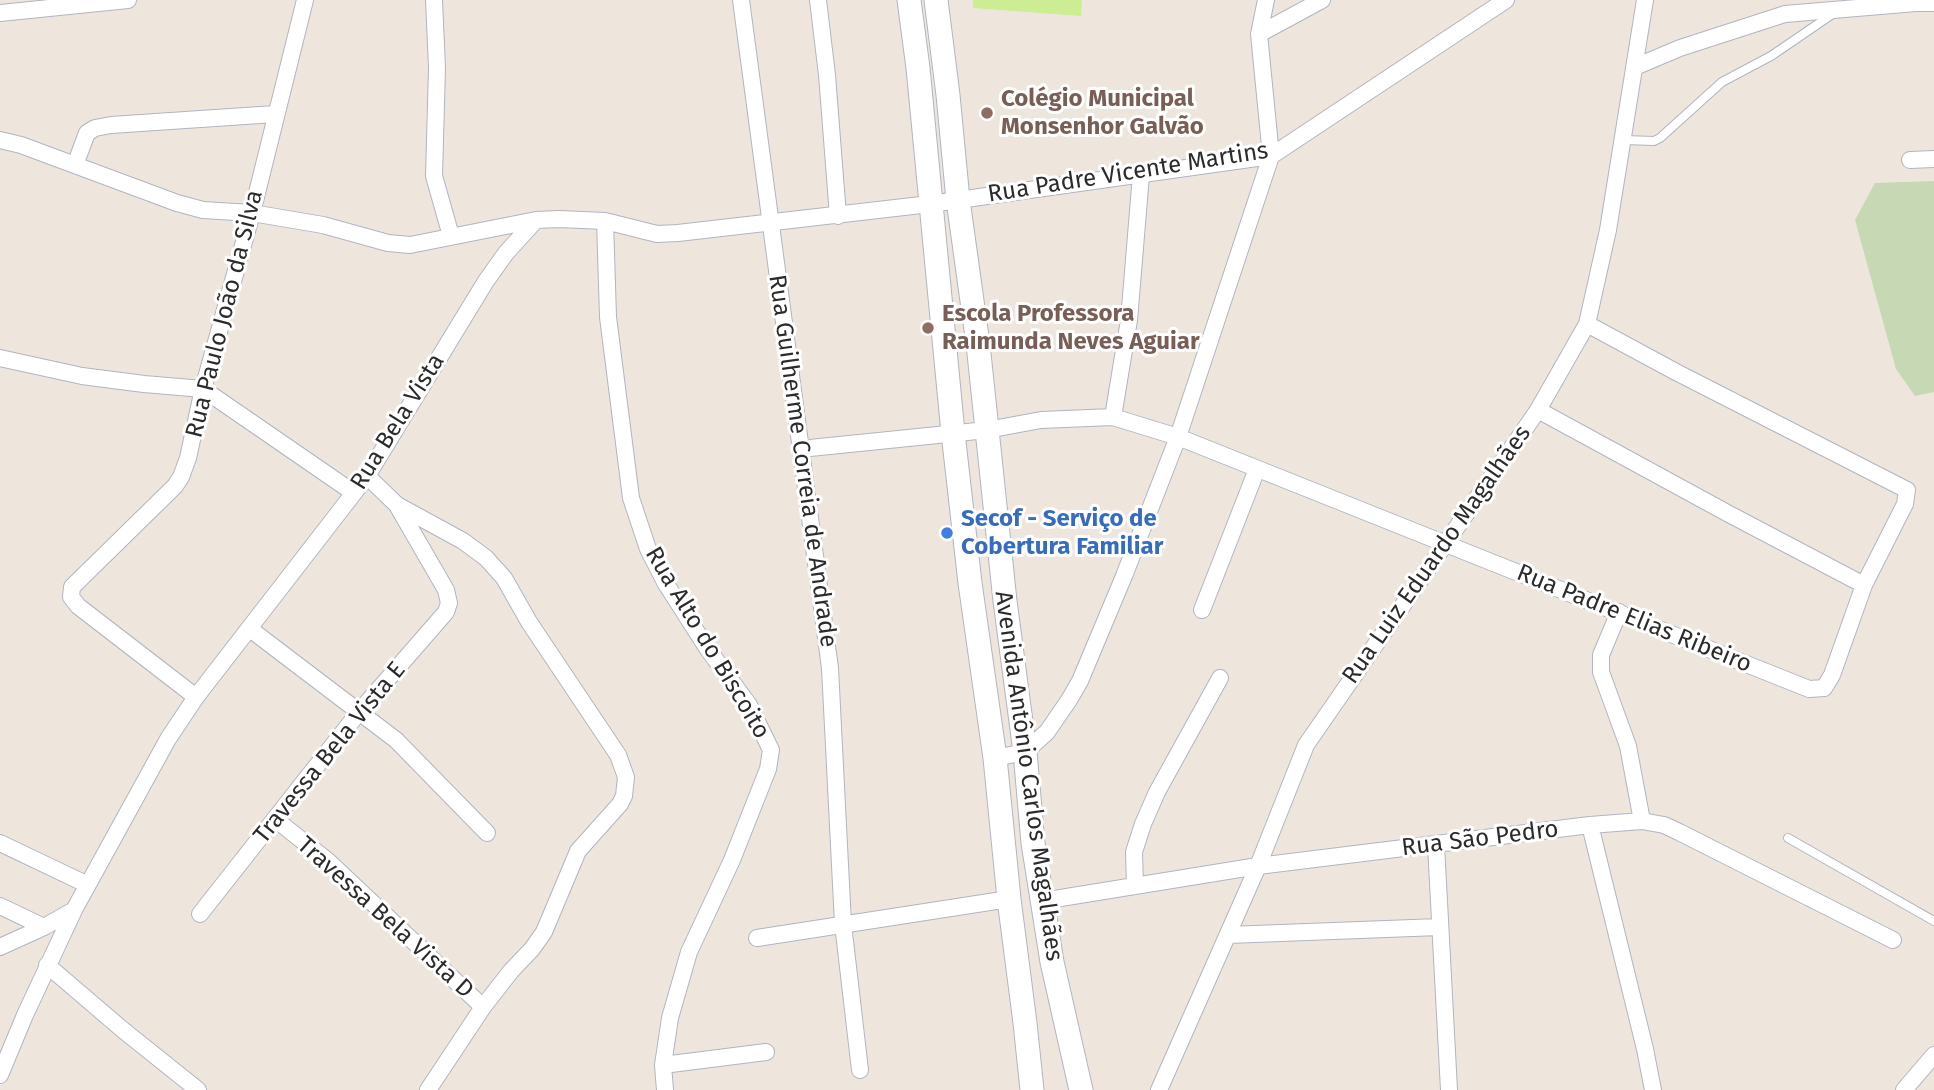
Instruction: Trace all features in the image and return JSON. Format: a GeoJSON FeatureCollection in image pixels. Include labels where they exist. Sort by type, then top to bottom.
{"type":"FeatureCollection","features":[{"type":"Feature","properties":{"kind":"main road","name":"Avenida Antônio Carlos Magalhães"},"geometry":{"type":"LineString","coordinates":[[909,0],[953,433],[970,583],[995,758],[1032,1090]]}},
{"type":"Feature","properties":{"kind":"main road","name":"Avenida Antônio Carlos Magalhães"},"geometry":{"type":"LineString","coordinates":[[936,0],[958,200],[978,344],[1005,601],[1025,752],[1033,843],[1052,962],[1081,1090]]}},
{"type":"Feature","properties":{"kind":"street","name":"Rua Paulo João da Silva"},"geometry":{"type":"LineString","coordinates":[[196,697],[78,606],[71,597],[72,587],[181,477],[252,213],[305,0]]}},
{"type":"Feature","properties":{"kind":"street"},"geometry":{"type":"LineString","coordinates":[[433,0],[437,68],[434,176],[451,236]]}},
{"type":"Feature","properties":{"kind":"street","name":"Rua Guilherme Correia de Andrade"},"geometry":{"type":"LineString","coordinates":[[741,0],[830,668],[843,924],[860,1070]]}},
{"type":"Feature","properties":{"kind":"street"},"geometry":{"type":"LineString","coordinates":[[818,0],[838,216]]}},
{"type":"Feature","properties":{"kind":"street"},"geometry":{"type":"LineString","coordinates":[[995,758],[1025,752],[1060,716],[1080,681],[1178,437],[1271,156],[1259,34],[1266,0]]}},
{"type":"Feature","properties":{"kind":"street"},"geometry":{"type":"LineString","coordinates":[[1259,34],[1322,0]]}},
{"type":"Feature","properties":{"kind":"street","name":"Rua Padre Vicente Martins"},"geometry":{"type":"LineString","coordinates":[[958,200],[1271,156],[1506,0]]}},
{"type":"Feature","properties":{"kind":"street","name":"Rua Luiz Eduardo Magalhães"},"geometry":{"type":"LineString","coordinates":[[1159,1090],[1258,866],[1306,745],[1538,410],[1587,324],[1608,230],[1646,0]]}},
{"type":"Feature","properties":{"kind":"street"},"geometry":{"type":"LineString","coordinates":[[0,13],[118,1]]}},
{"type":"Feature","properties":{"kind":"street"},"geometry":{"type":"LineString","coordinates":[[1636,67],[1680,48],[1785,14],[1916,1],[1934,3]]}},
{"type":"Feature","properties":{"kind":"street"},"geometry":{"type":"LineString","coordinates":[[75,165],[87,133],[95,128],[275,114]]}},
{"type":"Feature","properties":{"kind":"street"},"geometry":{"type":"LineString","coordinates":[[0,140],[203,210],[252,213],[332,227],[388,243],[410,245],[536,220],[578,219],[605,222],[657,234],[838,216],[958,200]]}},
{"type":"Feature","properties":{"kind":"street"},"geometry":{"type":"LineString","coordinates":[[1910,160],[1934,159]]}},
{"type":"Feature","properties":{"kind":"street"},"geometry":{"type":"LineString","coordinates":[[1113,418],[1129,320],[1141,175]]}},
{"type":"Feature","properties":{"kind":"street","name":"Rua Bela Vista"},"geometry":{"type":"LineString","coordinates":[[0,1075],[47,965],[86,884],[168,739],[196,697],[367,476],[486,281],[506,253],[536,220]]}},
{"type":"Feature","properties":{"kind":"street","name":"Rua Alto do Biscoito"},"geometry":{"type":"LineString","coordinates":[[605,222],[608,317],[631,498],[648,549],[666,584],[707,648],[749,705],[771,750],[768,769],[732,860],[689,952],[670,1018],[663,1065],[664,1090]]}},
{"type":"Feature","properties":{"kind":"street"},"geometry":{"type":"LineString","coordinates":[[1538,410],[1864,585],[1905,504],[1907,490],[1587,324]]}},
{"type":"Feature","properties":{"kind":"street"},"geometry":{"type":"LineString","coordinates":[[0,358],[82,376],[203,389],[354,493]]}},
{"type":"Feature","properties":{"kind":"street","name":"Rua Padre Elias Ribeiro"},"geometry":{"type":"LineString","coordinates":[[800,449],[987,430],[1041,420],[1113,418],[1178,437],[1809,689],[1824,688],[1832,675],[1864,585]]}},
{"type":"Feature","properties":{"kind":"street"},"geometry":{"type":"LineString","coordinates":[[1202,610],[1257,470]]}},
{"type":"Feature","properties":{"kind":"street"},"geometry":{"type":"LineString","coordinates":[[367,476],[397,505],[463,541],[486,558],[504,578],[529,622],[618,755],[626,777],[624,796],[615,812],[593,832],[578,851],[552,917],[538,941],[483,1007]]}},
{"type":"Feature","properties":{"kind":"street","name":"Travessa Bela Vista E"},"geometry":{"type":"LineString","coordinates":[[201,914],[359,712],[440,621],[449,603],[446,590],[397,505]]}},
{"type":"Feature","properties":{"kind":"street"},"geometry":{"type":"LineString","coordinates":[[1619,612],[1601,655],[1601,672],[1629,746],[1642,821]]}},
{"type":"Feature","properties":{"kind":"street"},"geometry":{"type":"LineString","coordinates":[[250,629],[396,740],[487,833]]}},
{"type":"Feature","properties":{"kind":"street"},"geometry":{"type":"LineString","coordinates":[[1135,885],[1134,852],[1143,824],[1157,792],[1220,678]]}},
{"type":"Feature","properties":{"kind":"street","name":"Travessa Bela Vista D"},"geometry":{"type":"LineString","coordinates":[[275,819],[328,861],[483,1007],[428,1090]]}},
{"type":"Feature","properties":{"kind":"street","name":"Rua São Pedro"},"geometry":{"type":"LineString","coordinates":[[1042,901],[1258,866],[1642,821],[1664,825],[1679,832],[1893,940]]}},
{"type":"Feature","properties":{"kind":"street"},"geometry":{"type":"LineString","coordinates":[[1590,825],[1653,1090]]}},
{"type":"Feature","properties":{"kind":"street"},"geometry":{"type":"LineString","coordinates":[[0,843],[86,884]]}},
{"type":"Feature","properties":{"kind":"street"},"geometry":{"type":"LineString","coordinates":[[1436,845],[1449,1090]]}},
{"type":"Feature","properties":{"kind":"street"},"geometry":{"type":"LineString","coordinates":[[757,938],[1009,898]]}},
{"type":"Feature","properties":{"kind":"street"},"geometry":{"type":"LineString","coordinates":[[0,906],[44,927]]}},
{"type":"Feature","properties":{"kind":"street"},"geometry":{"type":"LineString","coordinates":[[0,947],[44,927],[74,909]]}},
{"type":"Feature","properties":{"kind":"street"},"geometry":{"type":"LineString","coordinates":[[1228,935],[1439,927]]}},
{"type":"Feature","properties":{"kind":"street"},"geometry":{"type":"LineString","coordinates":[[47,965],[198,1090]]}},
{"type":"Feature","properties":{"kind":"street"},"geometry":{"type":"LineString","coordinates":[[663,1065],[766,1052]]}},
{"type":"Feature","properties":{"kind":"street"},"geometry":{"type":"LineString","coordinates":[[1904,1090],[1934,1055]]}},
{"type":"Feature","properties":{"kind":"lane"},"geometry":{"type":"LineString","coordinates":[[1624,140],[1654,141],[1660,138],[1722,82],[1771,56],[1842,8]]}},
{"type":"Feature","properties":{"kind":"lane"},"geometry":{"type":"LineString","coordinates":[[1788,838],[1934,921]]}},
{"type":"Feature","properties":{"kind":"green space"},"geometry":{"type":"Polygon","coordinates":[[[973,0],[1082,0],[1081,16],[973,8],[973,0]]]}},
{"type":"Feature","properties":{"kind":"green space"},"geometry":{"type":"Polygon","coordinates":[[[1934,181],[1934,392],[1915,396],[1896,369],[1855,220],[1875,183],[1934,181]]]}},
{"type":"Feature","properties":{"kind":"place","name":"Colégio Municipal Monsenhor Galvão"},"geometry":{"type":"Point","coordinates":[987,113]}},
{"type":"Feature","properties":{"kind":"place","name":"Escola Professora Raimunda Neves Aguiar"},"geometry":{"type":"Point","coordinates":[928,328]}},
{"type":"Feature","properties":{"kind":"place","name":"Secof - Serviço de Cobertura Familiar"},"geometry":{"type":"Point","coordinates":[947,533]}}]}
